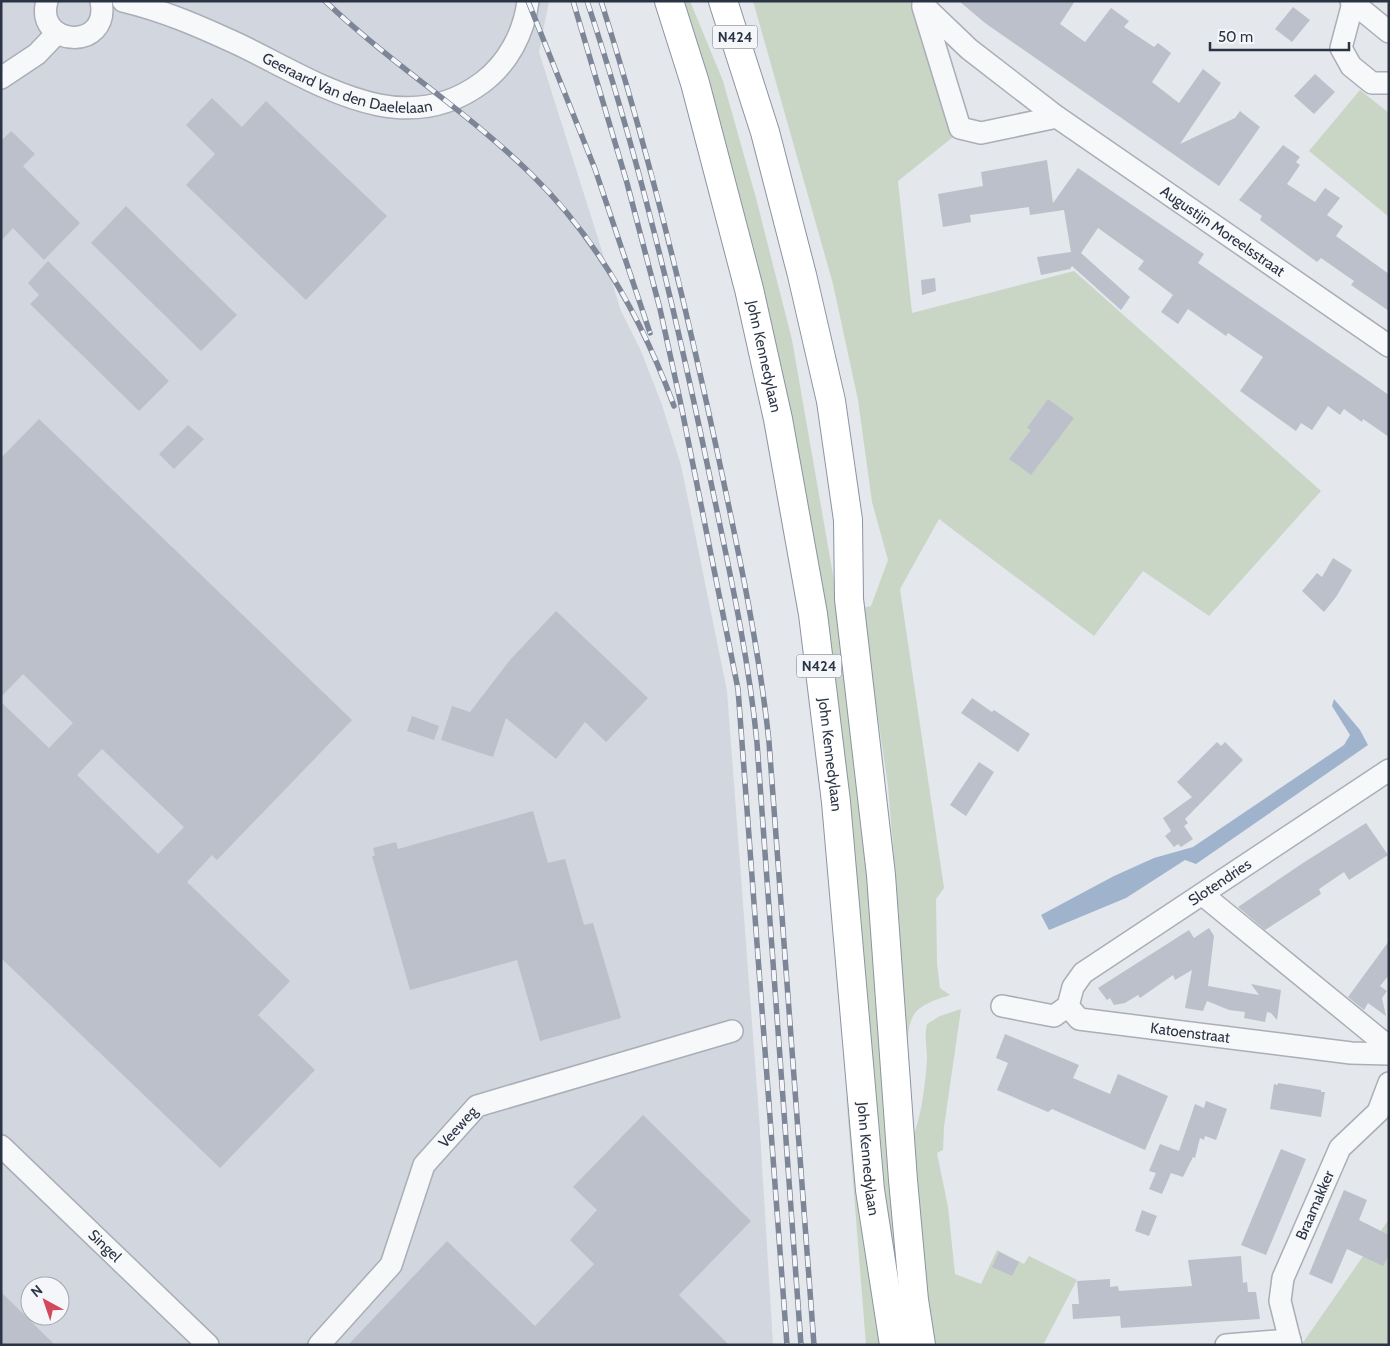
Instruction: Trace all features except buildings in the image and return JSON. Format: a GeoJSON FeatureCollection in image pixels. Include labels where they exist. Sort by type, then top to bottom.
{"type":"FeatureCollection","features":[{"type":"Feature","properties":{"kind":"highway","name":"John Kennedylaan"},"geometry":{"type":"LineString","coordinates":[[669,1],[695,83],[749,289],[778,419],[813,614],[836,802],[870,1190],[894,1345]]}},
{"type":"Feature","properties":{"kind":"highway","name":"N424"},"geometry":{"type":"LineString","coordinates":[[723,1],[765,132],[802,275],[831,401],[848,520],[849,599],[875,812],[903,1180],[914,1300],[921,1345]]}},
{"type":"Feature","properties":{"kind":"street"},"geometry":{"type":"LineString","coordinates":[[47,1],[46,17],[57,33],[76,38],[93,31],[102,17],[101,1]]}},
{"type":"Feature","properties":{"kind":"street","name":"Geeraard Van den Daelelaan"},"geometry":{"type":"LineString","coordinates":[[123,1],[160,10],[354,99],[408,109],[426,108],[447,102],[485,80],[498,68],[514,45],[525,19],[528,1]]}},
{"type":"Feature","properties":{"kind":"street"},"geometry":{"type":"LineString","coordinates":[[1389,32],[1352,2],[1341,48],[1351,66],[1372,83],[1389,83]]}},
{"type":"Feature","properties":{"kind":"street","name":"Augustijn Moreelsstraat"},"geometry":{"type":"LineString","coordinates":[[923,3],[960,128],[981,133],[1057,116]]}},
{"type":"Feature","properties":{"kind":"street","name":"Augustijn Moreelsstraat"},"geometry":{"type":"LineString","coordinates":[[923,3],[969,49],[1057,116],[1389,346]]}},
{"type":"Feature","properties":{"kind":"street"},"geometry":{"type":"LineString","coordinates":[[1,78],[37,54],[57,33]]}},
{"type":"Feature","properties":{"kind":"street","name":"Slotendries"},"geometry":{"type":"LineString","coordinates":[[1068,1006],[1073,986],[1083,973],[1389,770]]}},
{"type":"Feature","properties":{"kind":"street"},"geometry":{"type":"LineString","coordinates":[[1203,895],[1389,1048]]}},
{"type":"Feature","properties":{"kind":"street"},"geometry":{"type":"LineString","coordinates":[[1002,1006],[1054,1016],[1068,1006]]}},
{"type":"Feature","properties":{"kind":"street","name":"Katoenstraat"},"geometry":{"type":"LineString","coordinates":[[1068,1006],[1079,1019],[1351,1053],[1389,1054]]}},
{"type":"Feature","properties":{"kind":"street","name":"Veeweg"},"geometry":{"type":"LineString","coordinates":[[319,1345],[391,1265],[424,1165],[477,1106],[732,1031]]}},
{"type":"Feature","properties":{"kind":"street","name":"Braamakker"},"geometry":{"type":"LineString","coordinates":[[1290,1342],[1280,1301],[1283,1278],[1340,1148],[1378,1112],[1389,1082]]}},
{"type":"Feature","properties":{"kind":"street","name":"Singel"},"geometry":{"type":"LineString","coordinates":[[1,1146],[208,1345]]}},
{"type":"Feature","properties":{"kind":"street"},"geometry":{"type":"LineString","coordinates":[[1226,1345],[1290,1342]]}},
{"type":"Feature","properties":{"kind":"shaded area"},"geometry":{"type":"Polygon","coordinates":[[[1,1],[356,1],[357,3],[360,1],[549,1],[539,52],[621,311],[641,351],[662,405],[681,465],[727,691],[759,1116],[773,1345],[1,1345],[1,1]]]}},
{"type":"Feature","properties":{"kind":"green space"},"geometry":{"type":"Polygon","coordinates":[[[680,1],[690,1],[723,81],[756,198],[792,340],[836,592],[862,801],[911,1345],[889,1251],[840,738],[680,1]]]}},
{"type":"Feature","properties":{"kind":"green space"},"geometry":{"type":"Polygon","coordinates":[[[753,1],[912,1],[913,15],[953,137],[898,181],[912,313],[1074,271],[1321,491],[1209,616],[1143,571],[1094,636],[939,519],[900,589],[944,888],[936,899],[937,963],[940,988],[950,995],[925,1005],[913,1016],[908,1033],[906,1059],[899,918],[888,786],[862,608],[871,606],[888,560],[872,502],[858,400],[833,284],[753,1]]]}},
{"type":"Feature","properties":{"kind":"green space"},"geometry":{"type":"Polygon","coordinates":[[[1360,90],[1389,113],[1389,217],[1309,151],[1360,90]]]}},
{"type":"Feature","properties":{"kind":"green space"},"geometry":{"type":"Polygon","coordinates":[[[961,1009],[944,1127],[943,1150],[937,1153],[948,1207],[955,1274],[981,1284],[997,1250],[1024,1264],[1029,1256],[1077,1280],[1043,1345],[933,1345],[926,1298],[912,1139],[921,1110],[924,1090],[927,1059],[927,1024],[940,1016],[961,1009]]]}},
{"type":"Feature","properties":{"kind":"green space"},"geometry":{"type":"Polygon","coordinates":[[[846,1093],[865,1245],[882,1345],[866,1345],[846,1093]]]}},
{"type":"Feature","properties":{"kind":"green space"},"geometry":{"type":"Polygon","coordinates":[[[1389,1219],[1389,1345],[1302,1345],[1302,1344],[1389,1219]]]}},
{"type":"Feature","properties":{"kind":"water"},"geometry":{"type":"Polygon","coordinates":[[[1334,699],[1360,730],[1368,745],[1196,864],[1185,860],[1126,898],[1049,930],[1041,915],[1114,876],[1154,858],[1193,847],[1344,745],[1350,735],[1332,706],[1334,699]]]}},
{"type":"Feature","properties":{"kind":"railway"},"geometry":{"type":"LineString","coordinates":[[325,1],[350,24],[481,129],[531,174],[555,199],[577,225],[616,282],[648,342],[674,406]]}},
{"type":"Feature","properties":{"kind":"railway"},"geometry":{"type":"LineString","coordinates":[[528,1],[595,169],[650,333]]}},
{"type":"Feature","properties":{"kind":"railway"},"geometry":{"type":"LineString","coordinates":[[573,1],[627,183],[660,309],[738,689],[787,1345]]}},
{"type":"Feature","properties":{"kind":"railway"},"geometry":{"type":"LineString","coordinates":[[587,1],[623,116],[669,291],[722,537],[748,674],[757,743],[801,1345]]}},
{"type":"Feature","properties":{"kind":"railway"},"geometry":{"type":"LineString","coordinates":[[601,1],[651,172],[680,286],[734,530],[760,671],[769,742],[814,1345]]}}]}
